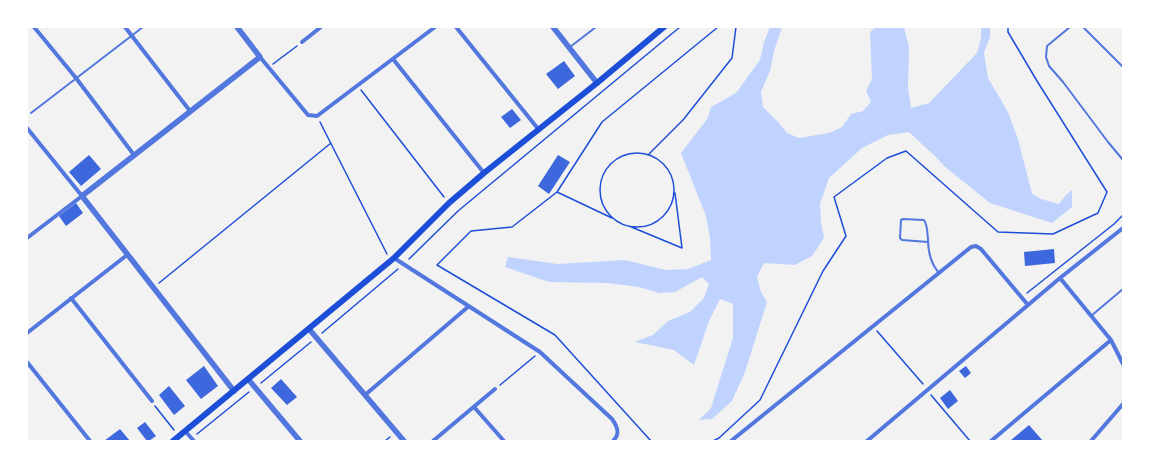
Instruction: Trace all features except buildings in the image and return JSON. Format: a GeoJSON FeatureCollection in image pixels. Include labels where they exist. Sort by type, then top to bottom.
{"type":"FeatureCollection","features":[{"type":"Feature","properties":{"kind":"main road"},"geometry":{"type":"LineString","coordinates":[[173,441],[394,258],[449,203],[484,173],[597,83],[664,27]]}},
{"type":"Feature","properties":{"kind":"street"},"geometry":{"type":"LineString","coordinates":[[34,27],[76,78],[134,155]]}},
{"type":"Feature","properties":{"kind":"street"},"geometry":{"type":"LineString","coordinates":[[125,27],[190,111]]}},
{"type":"Feature","properties":{"kind":"street"},"geometry":{"type":"LineString","coordinates":[[237,27],[308,115],[312,117],[317,116],[435,27]]}},
{"type":"Feature","properties":{"kind":"street"},"geometry":{"type":"LineString","coordinates":[[302,42],[320,27]]}},
{"type":"Feature","properties":{"kind":"street"},"geometry":{"type":"LineString","coordinates":[[456,27],[539,130]]}},
{"type":"Feature","properties":{"kind":"street"},"geometry":{"type":"LineString","coordinates":[[553,27],[597,83]]}},
{"type":"Feature","properties":{"kind":"street"},"geometry":{"type":"LineString","coordinates":[[27,238],[260,56]]}},
{"type":"Feature","properties":{"kind":"street"},"geometry":{"type":"LineString","coordinates":[[393,59],[484,173]]}},
{"type":"Feature","properties":{"kind":"street"},"geometry":{"type":"LineString","coordinates":[[27,128],[234,391]]}},
{"type":"Feature","properties":{"kind":"street"},"geometry":{"type":"LineString","coordinates":[[867,441],[1060,278],[1123,228]]}},
{"type":"Feature","properties":{"kind":"street"},"geometry":{"type":"LineString","coordinates":[[731,441],[971,247],[976,246],[980,249],[1028,305]]}},
{"type":"Feature","properties":{"kind":"street"},"geometry":{"type":"LineString","coordinates":[[27,333],[127,255]]}},
{"type":"Feature","properties":{"kind":"street"},"geometry":{"type":"LineString","coordinates":[[394,258],[540,352],[612,419],[617,426],[618,434],[615,440]]}},
{"type":"Feature","properties":{"kind":"street"},"geometry":{"type":"LineString","coordinates":[[1060,278],[1111,340],[1123,364]]}},
{"type":"Feature","properties":{"kind":"street"},"geometry":{"type":"LineString","coordinates":[[71,298],[152,401]]}},
{"type":"Feature","properties":{"kind":"street"},"geometry":{"type":"LineString","coordinates":[[365,395],[469,306]]}},
{"type":"Feature","properties":{"kind":"street"},"geometry":{"type":"LineString","coordinates":[[309,329],[404,441]]}},
{"type":"Feature","properties":{"kind":"street"},"geometry":{"type":"LineString","coordinates":[[991,441],[1111,340]]}},
{"type":"Feature","properties":{"kind":"street"},"geometry":{"type":"LineString","coordinates":[[27,362],[90,441]]}},
{"type":"Feature","properties":{"kind":"street"},"geometry":{"type":"LineString","coordinates":[[248,379],[300,441]]}},
{"type":"Feature","properties":{"kind":"street"},"geometry":{"type":"LineString","coordinates":[[433,441],[495,389]]}},
{"type":"Feature","properties":{"kind":"street"},"geometry":{"type":"LineString","coordinates":[[1091,441],[1123,404]]}},
{"type":"Feature","properties":{"kind":"street"},"geometry":{"type":"LineString","coordinates":[[474,407],[504,441]]}},
{"type":"Feature","properties":{"kind":"street"},"geometry":{"type":"LineString","coordinates":[[185,431],[192,440]]}},
{"type":"Feature","properties":{"kind":"lane"},"geometry":{"type":"LineString","coordinates":[[31,113],[142,27]]}},
{"type":"Feature","properties":{"kind":"lane"},"geometry":{"type":"LineString","coordinates":[[569,48],[596,27]]}},
{"type":"Feature","properties":{"kind":"lane"},"geometry":{"type":"LineString","coordinates":[[1070,27],[1047,46],[1046,57],[1049,66],[1123,160]]}},
{"type":"Feature","properties":{"kind":"lane"},"geometry":{"type":"LineString","coordinates":[[1083,27],[1123,67]]}},
{"type":"Feature","properties":{"kind":"lane"},"geometry":{"type":"LineString","coordinates":[[928,242],[902,240],[900,238],[901,220],[924,220],[927,224],[931,261],[939,273]]}},
{"type":"Feature","properties":{"kind":"lane"},"geometry":{"type":"LineString","coordinates":[[1091,316],[1123,289]]}},
{"type":"Feature","properties":{"kind":"path"},"geometry":{"type":"LineString","coordinates":[[192,440],[404,264],[458,211],[680,27]]}},
{"type":"Feature","properties":{"kind":"path"},"geometry":{"type":"LineString","coordinates":[[651,441],[555,336],[437,265],[472,231],[512,227],[557,192],[602,122],[718,27]]}},
{"type":"Feature","properties":{"kind":"path"},"geometry":{"type":"LineString","coordinates":[[649,154],[683,120],[732,58],[736,27]]}},
{"type":"Feature","properties":{"kind":"path"},"geometry":{"type":"LineString","coordinates":[[269,68],[302,42]]}},
{"type":"Feature","properties":{"kind":"path"},"geometry":{"type":"LineString","coordinates":[[357,86],[444,197]]}},
{"type":"Feature","properties":{"kind":"path"},"geometry":{"type":"LineString","coordinates":[[317,116],[387,254]]}},
{"type":"Feature","properties":{"kind":"path"},"geometry":{"type":"LineString","coordinates":[[153,288],[331,143]]}},
{"type":"Feature","properties":{"kind":"path"},"geometry":{"type":"LineString","coordinates":[[557,192],[625,225],[682,248],[673,178],[668,168],[649,154],[636,152],[624,155],[612,162],[604,172],[600,184],[600,197],[605,209],[614,219]]}},
{"type":"Feature","properties":{"kind":"path"},"geometry":{"type":"LineString","coordinates":[[625,225],[637,227],[648,225],[659,220],[667,212],[673,202],[674,190]]}},
{"type":"Feature","properties":{"kind":"path"},"geometry":{"type":"LineString","coordinates":[[1022,297],[1114,224],[1123,215]]}},
{"type":"Feature","properties":{"kind":"path"},"geometry":{"type":"LineString","coordinates":[[873,326],[970,441]]}},
{"type":"Feature","properties":{"kind":"path"},"geometry":{"type":"LineString","coordinates":[[495,389],[540,352]]}},
{"type":"Feature","properties":{"kind":"path"},"geometry":{"type":"LineString","coordinates":[[152,401],[175,430]]}},
{"type":"Feature","properties":{"kind":"water"},"geometry":{"type":"Polygon","coordinates":[[[770,27],[782,27],[774,51],[770,71],[761,92],[763,107],[787,133],[799,138],[829,133],[842,127],[851,114],[863,111],[871,102],[866,91],[872,79],[870,32],[876,27],[904,27],[909,47],[908,88],[911,108],[929,103],[977,53],[981,38],[981,27],[990,27],[990,37],[984,53],[988,78],[1008,112],[1018,139],[1032,194],[1041,199],[1059,204],[1072,190],[1072,207],[1052,223],[990,203],[944,166],[909,132],[888,135],[862,148],[829,178],[820,204],[824,238],[812,256],[795,265],[764,263],[757,277],[761,292],[767,302],[745,372],[732,401],[712,419],[699,420],[711,408],[733,338],[733,304],[720,299],[709,321],[694,365],[674,350],[635,342],[653,335],[668,321],[690,312],[704,298],[709,284],[702,277],[675,292],[659,293],[639,287],[607,283],[549,282],[505,267],[508,257],[557,264],[625,260],[666,270],[688,269],[711,260],[710,238],[706,216],[681,153],[708,118],[711,107],[736,93],[760,60],[764,42],[770,27]]]}}]}
